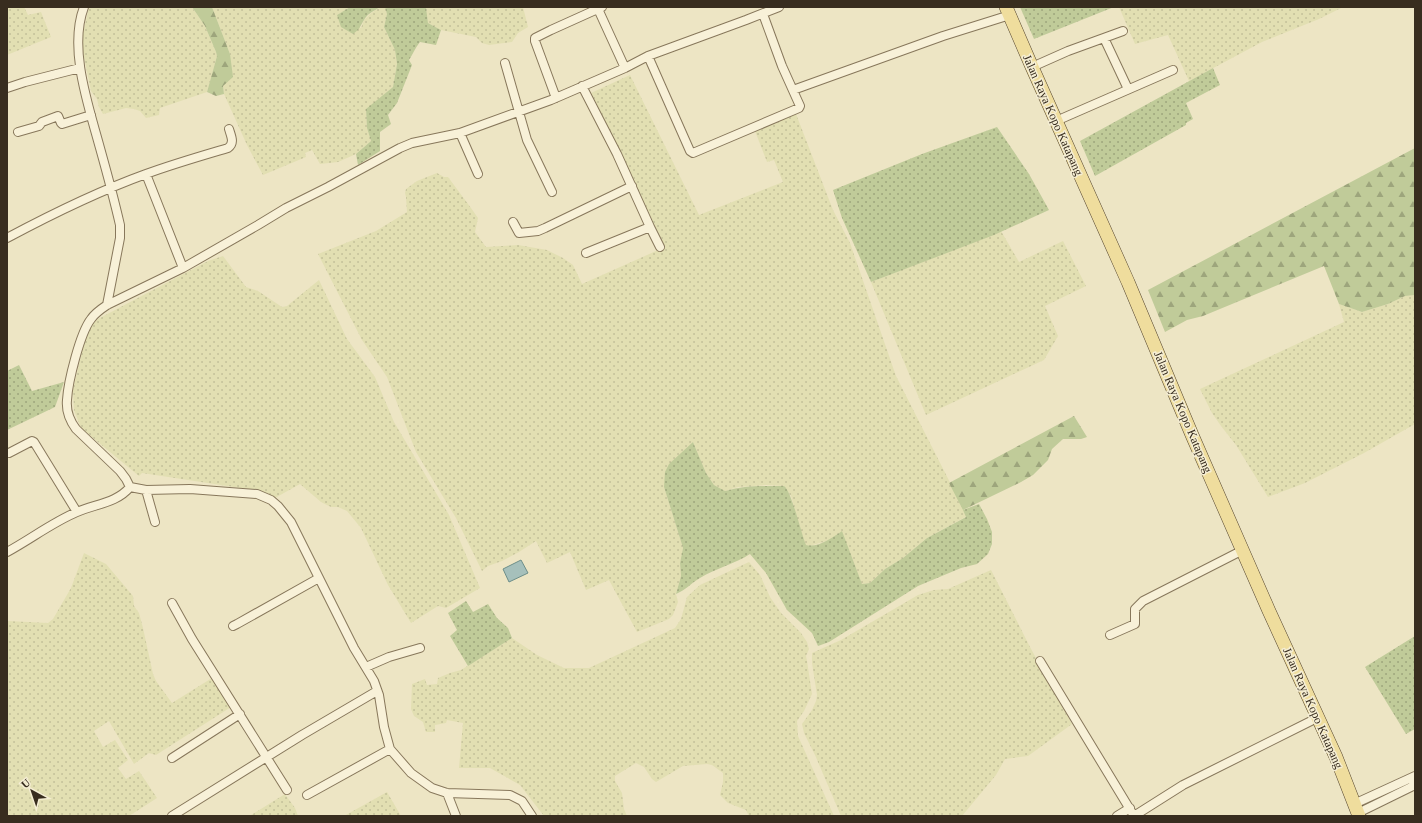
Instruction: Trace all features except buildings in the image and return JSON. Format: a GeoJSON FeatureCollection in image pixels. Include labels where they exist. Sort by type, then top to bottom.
{"type":"FeatureCollection","features":[{"type":"Feature","properties":{"kind":"main road","name":"Jalan Raya Kopo Katapang"},"geometry":{"type":"LineString","coordinates":[[1008,11],[1131,289],[1192,435],[1317,718],[1336,757],[1357,811]]}},
{"type":"Feature","properties":{"kind":"street"},"geometry":{"type":"LineString","coordinates":[[84,7],[79,36],[80,68],[120,224],[120,238],[107,305]]}},
{"type":"Feature","properties":{"kind":"street"},"geometry":{"type":"LineString","coordinates":[[130,487],[126,479],[117,469],[76,429],[71,421],[68,410],[68,393],[83,334],[91,319],[98,311],[107,305],[183,268],[286,208],[400,148],[412,143],[460,133],[556,98],[625,68],[648,56],[779,7]]}},
{"type":"Feature","properties":{"kind":"street"},"geometry":{"type":"LineString","coordinates":[[556,98],[535,38],[599,8],[625,68]]}},
{"type":"Feature","properties":{"kind":"street"},"geometry":{"type":"LineString","coordinates":[[793,90],[1008,11]]}},
{"type":"Feature","properties":{"kind":"street"},"geometry":{"type":"LineString","coordinates":[[648,56],[692,153],[799,108],[800,106],[763,14]]}},
{"type":"Feature","properties":{"kind":"street"},"geometry":{"type":"LineString","coordinates":[[1032,67],[1068,51],[1123,31]]}},
{"type":"Feature","properties":{"kind":"street"},"geometry":{"type":"LineString","coordinates":[[1104,38],[1128,90]]}},
{"type":"Feature","properties":{"kind":"street"},"geometry":{"type":"LineString","coordinates":[[505,63],[520,110],[527,140],[552,192]]}},
{"type":"Feature","properties":{"kind":"street"},"geometry":{"type":"LineString","coordinates":[[7,88],[80,68]]}},
{"type":"Feature","properties":{"kind":"street"},"geometry":{"type":"LineString","coordinates":[[1056,122],[1173,70]]}},
{"type":"Feature","properties":{"kind":"street"},"geometry":{"type":"LineString","coordinates":[[582,86],[632,186],[660,247]]}},
{"type":"Feature","properties":{"kind":"street"},"geometry":{"type":"LineString","coordinates":[[18,132],[39,126],[42,122],[58,116],[60,124],[62,124],[91,115]]}},
{"type":"Feature","properties":{"kind":"street"},"geometry":{"type":"LineString","coordinates":[[7,238],[38,222],[146,174],[228,148],[232,143],[229,130]]}},
{"type":"Feature","properties":{"kind":"street"},"geometry":{"type":"LineString","coordinates":[[460,133],[478,174]]}},
{"type":"Feature","properties":{"kind":"street"},"geometry":{"type":"LineString","coordinates":[[146,174],[183,268]]}},
{"type":"Feature","properties":{"kind":"street"},"geometry":{"type":"LineString","coordinates":[[513,222],[519,233],[538,231],[632,186]]}},
{"type":"Feature","properties":{"kind":"street"},"geometry":{"type":"LineString","coordinates":[[586,253],[650,227]]}},
{"type":"Feature","properties":{"kind":"street"},"geometry":{"type":"LineString","coordinates":[[9,453],[32,441],[34,442],[77,512]]}},
{"type":"Feature","properties":{"kind":"street"},"geometry":{"type":"LineString","coordinates":[[130,487],[146,490],[190,489],[257,494],[268,498],[278,506],[291,522],[354,648],[374,681],[390,749],[408,769],[432,788],[447,793],[510,795],[522,801],[532,816]]}},
{"type":"Feature","properties":{"kind":"street"},"geometry":{"type":"LineString","coordinates":[[7,552],[77,512],[109,501],[125,493],[130,487]]}},
{"type":"Feature","properties":{"kind":"street"},"geometry":{"type":"LineString","coordinates":[[146,490],[155,522]]}},
{"type":"Feature","properties":{"kind":"street"},"geometry":{"type":"LineString","coordinates":[[1110,635],[1136,623],[1135,609],[1143,600],[1243,550]]}},
{"type":"Feature","properties":{"kind":"street"},"geometry":{"type":"LineString","coordinates":[[233,626],[319,578]]}},
{"type":"Feature","properties":{"kind":"street"},"geometry":{"type":"LineString","coordinates":[[172,603],[184,627],[287,790]]}},
{"type":"Feature","properties":{"kind":"street"},"geometry":{"type":"LineString","coordinates":[[366,667],[390,657],[420,648]]}},
{"type":"Feature","properties":{"kind":"street"},"geometry":{"type":"LineString","coordinates":[[1040,661],[1134,816],[1183,785],[1317,718]]}},
{"type":"Feature","properties":{"kind":"street"},"geometry":{"type":"LineString","coordinates":[[172,816],[302,735],[377,691]]}},
{"type":"Feature","properties":{"kind":"street"},"geometry":{"type":"LineString","coordinates":[[172,758],[240,714]]}},
{"type":"Feature","properties":{"kind":"street"},"geometry":{"type":"LineString","coordinates":[[308,795],[390,749]]}},
{"type":"Feature","properties":{"kind":"street"},"geometry":{"type":"LineString","coordinates":[[1357,811],[1415,776]]}},
{"type":"Feature","properties":{"kind":"street"},"geometry":{"type":"LineString","coordinates":[[1357,811],[1412,787],[1415,784]]}},
{"type":"Feature","properties":{"kind":"street"},"geometry":{"type":"LineString","coordinates":[[447,793],[456,816]]}},
{"type":"Feature","properties":{"kind":"street"},"geometry":{"type":"LineString","coordinates":[[1117,816],[1130,808]]}},
{"type":"Feature","properties":{"kind":"shaded area"},"geometry":{"type":"Polygon","coordinates":[[[7,7],[24,7],[28,15],[41,12],[51,37],[7,55],[7,7]]]}},
{"type":"Feature","properties":{"kind":"shaded area"},"geometry":{"type":"Polygon","coordinates":[[[89,7],[192,7],[205,26],[217,56],[207,92],[160,108],[159,115],[146,118],[140,111],[126,108],[103,114],[97,99],[91,91],[83,52],[83,34],[89,7]]]}},
{"type":"Feature","properties":{"kind":"shaded area"},"geometry":{"type":"Polygon","coordinates":[[[212,7],[350,7],[337,15],[361,28],[364,20],[370,14],[380,7],[386,7],[387,14],[384,27],[395,50],[397,64],[393,87],[366,110],[367,128],[371,141],[356,154],[338,162],[320,164],[312,150],[305,153],[306,157],[263,175],[247,145],[224,94],[223,86],[230,54],[212,7]]]}},
{"type":"Feature","properties":{"kind":"shaded area"},"geometry":{"type":"Polygon","coordinates":[[[426,7],[523,7],[528,27],[518,33],[512,42],[489,45],[482,43],[476,37],[441,30],[428,23],[426,7]]]}},
{"type":"Feature","properties":{"kind":"shaded area"},"geometry":{"type":"Polygon","coordinates":[[[1119,7],[1343,7],[1319,19],[1262,42],[1189,81],[1168,35],[1135,44],[1119,7]]]}},
{"type":"Feature","properties":{"kind":"shaded area"},"geometry":{"type":"Polygon","coordinates":[[[630,75],[699,215],[783,182],[774,160],[767,162],[755,131],[796,114],[833,210],[850,243],[896,376],[967,516],[927,538],[903,558],[885,569],[870,583],[862,584],[842,532],[829,540],[810,546],[805,545],[791,496],[784,486],[766,485],[738,487],[725,491],[714,485],[706,473],[693,442],[664,487],[683,548],[680,563],[681,576],[676,594],[678,602],[673,615],[669,619],[637,632],[609,580],[586,590],[570,552],[547,563],[536,541],[502,561],[488,566],[482,571],[456,518],[416,452],[387,377],[362,340],[318,254],[376,231],[407,212],[406,189],[417,181],[437,173],[444,177],[448,177],[478,218],[475,232],[486,247],[518,245],[547,250],[573,265],[582,284],[665,247],[591,93],[630,75]]]}},
{"type":"Feature","properties":{"kind":"shaded area"},"geometry":{"type":"Polygon","coordinates":[[[1001,231],[1019,262],[1063,241],[1086,286],[1045,306],[1058,336],[1044,360],[926,415],[871,282],[1001,231]]]}},
{"type":"Feature","properties":{"kind":"shaded area"},"geometry":{"type":"Polygon","coordinates":[[[223,256],[246,287],[258,291],[282,307],[287,306],[319,280],[347,339],[375,377],[394,422],[449,515],[480,588],[446,608],[438,606],[411,623],[388,585],[361,528],[347,511],[338,507],[331,507],[321,502],[300,484],[275,498],[247,489],[142,473],[139,476],[81,428],[74,410],[73,390],[89,328],[98,319],[208,261],[223,256]]]}},
{"type":"Feature","properties":{"kind":"shaded area"},"geometry":{"type":"Polygon","coordinates":[[[1415,295],[1415,424],[1364,453],[1305,483],[1268,497],[1236,445],[1212,413],[1200,389],[1344,322],[1339,304],[1362,312],[1388,304],[1405,296],[1415,295]]]}},
{"type":"Feature","properties":{"kind":"shaded area"},"geometry":{"type":"Polygon","coordinates":[[[84,553],[106,564],[133,596],[134,606],[139,613],[143,628],[153,674],[156,681],[172,703],[212,678],[231,707],[156,755],[149,753],[134,764],[109,721],[94,731],[103,747],[115,740],[128,760],[118,768],[126,779],[139,771],[157,798],[129,816],[7,816],[7,621],[48,623],[53,619],[71,588],[84,553]]]}},
{"type":"Feature","properties":{"kind":"shaded area"},"geometry":{"type":"Polygon","coordinates":[[[749,562],[760,575],[770,597],[781,613],[801,633],[807,642],[809,649],[806,656],[812,694],[804,711],[797,721],[798,736],[834,816],[749,816],[746,810],[728,803],[720,795],[723,782],[723,773],[712,765],[683,766],[656,782],[652,779],[644,767],[636,763],[615,776],[615,781],[622,793],[624,809],[627,816],[544,816],[520,785],[490,768],[459,768],[463,723],[447,720],[446,723],[435,725],[435,732],[426,732],[423,722],[414,716],[411,709],[412,684],[425,679],[427,685],[437,684],[438,678],[461,670],[512,638],[537,655],[564,668],[589,668],[675,628],[681,619],[687,597],[700,585],[749,562]]]}},
{"type":"Feature","properties":{"kind":"shaded area"},"geometry":{"type":"Polygon","coordinates":[[[991,570],[1030,647],[1072,724],[1028,756],[1005,759],[996,775],[962,816],[841,816],[804,733],[802,724],[812,710],[817,695],[812,653],[841,640],[918,595],[934,590],[948,589],[991,570]]]}},
{"type":"Feature","properties":{"kind":"shaded area"},"geometry":{"type":"Polygon","coordinates":[[[387,792],[401,816],[344,816],[362,806],[387,792]]]}},
{"type":"Feature","properties":{"kind":"shaded area"},"geometry":{"type":"Polygon","coordinates":[[[285,794],[295,808],[298,816],[251,815],[285,794]]]}},
{"type":"Feature","properties":{"kind":"green space"},"geometry":{"type":"Polygon","coordinates":[[[192,7],[212,7],[230,54],[233,77],[223,86],[224,94],[216,96],[207,92],[217,56],[205,26],[192,7]]]}},
{"type":"Feature","properties":{"kind":"green space"},"geometry":{"type":"Polygon","coordinates":[[[350,7],[380,7],[365,18],[359,29],[353,34],[341,27],[337,15],[350,7]]]}},
{"type":"Feature","properties":{"kind":"green space"},"geometry":{"type":"Polygon","coordinates":[[[385,7],[426,7],[428,23],[441,30],[436,45],[420,42],[417,46],[409,60],[412,65],[397,103],[388,115],[391,124],[380,132],[380,151],[358,165],[356,154],[371,141],[367,128],[366,109],[393,87],[397,64],[395,50],[384,27],[387,14],[385,7]]]}},
{"type":"Feature","properties":{"kind":"green space"},"geometry":{"type":"Polygon","coordinates":[[[1020,7],[1114,7],[1034,39],[1020,7]]]}},
{"type":"Feature","properties":{"kind":"green space"},"geometry":{"type":"Polygon","coordinates":[[[1213,68],[1220,85],[1186,103],[1193,119],[1186,123],[1186,125],[1095,176],[1080,141],[1213,68]]]}},
{"type":"Feature","properties":{"kind":"green space"},"geometry":{"type":"Polygon","coordinates":[[[997,127],[1029,174],[1049,210],[994,235],[871,282],[842,218],[833,190],[922,154],[997,127]]]}},
{"type":"Feature","properties":{"kind":"green space"},"geometry":{"type":"Polygon","coordinates":[[[1415,148],[1415,295],[1405,296],[1388,304],[1362,312],[1339,304],[1324,266],[1203,316],[1187,320],[1165,332],[1148,290],[1415,148]]]}},
{"type":"Feature","properties":{"kind":"green space"},"geometry":{"type":"Polygon","coordinates":[[[19,365],[32,391],[64,382],[55,407],[7,430],[7,371],[19,365]]]}},
{"type":"Feature","properties":{"kind":"green space"},"geometry":{"type":"Polygon","coordinates":[[[1074,416],[1087,437],[1081,439],[1063,439],[1052,449],[1048,460],[1033,475],[963,510],[949,483],[1074,416]]]}},
{"type":"Feature","properties":{"kind":"green space"},"geometry":{"type":"Polygon","coordinates":[[[693,442],[706,473],[714,485],[725,491],[747,487],[784,486],[793,504],[806,545],[811,546],[820,544],[842,531],[862,584],[870,583],[885,569],[903,558],[927,538],[966,517],[963,510],[979,504],[992,532],[992,544],[988,554],[977,564],[961,568],[918,586],[829,642],[818,646],[812,633],[787,610],[766,573],[750,554],[706,575],[683,591],[676,594],[681,576],[680,563],[683,548],[664,487],[665,472],[669,464],[693,442]]]}},
{"type":"Feature","properties":{"kind":"green space"},"geometry":{"type":"Polygon","coordinates":[[[466,601],[473,612],[488,604],[497,618],[508,628],[512,638],[468,666],[450,636],[457,630],[448,613],[466,601]]]}},
{"type":"Feature","properties":{"kind":"green space"},"geometry":{"type":"Polygon","coordinates":[[[1415,636],[1415,729],[1406,734],[1365,667],[1415,636]]]}},
{"type":"Feature","properties":{"kind":"water"},"geometry":{"type":"Polygon","coordinates":[[[521,560],[528,573],[509,582],[503,569],[521,560]]]}}]}
